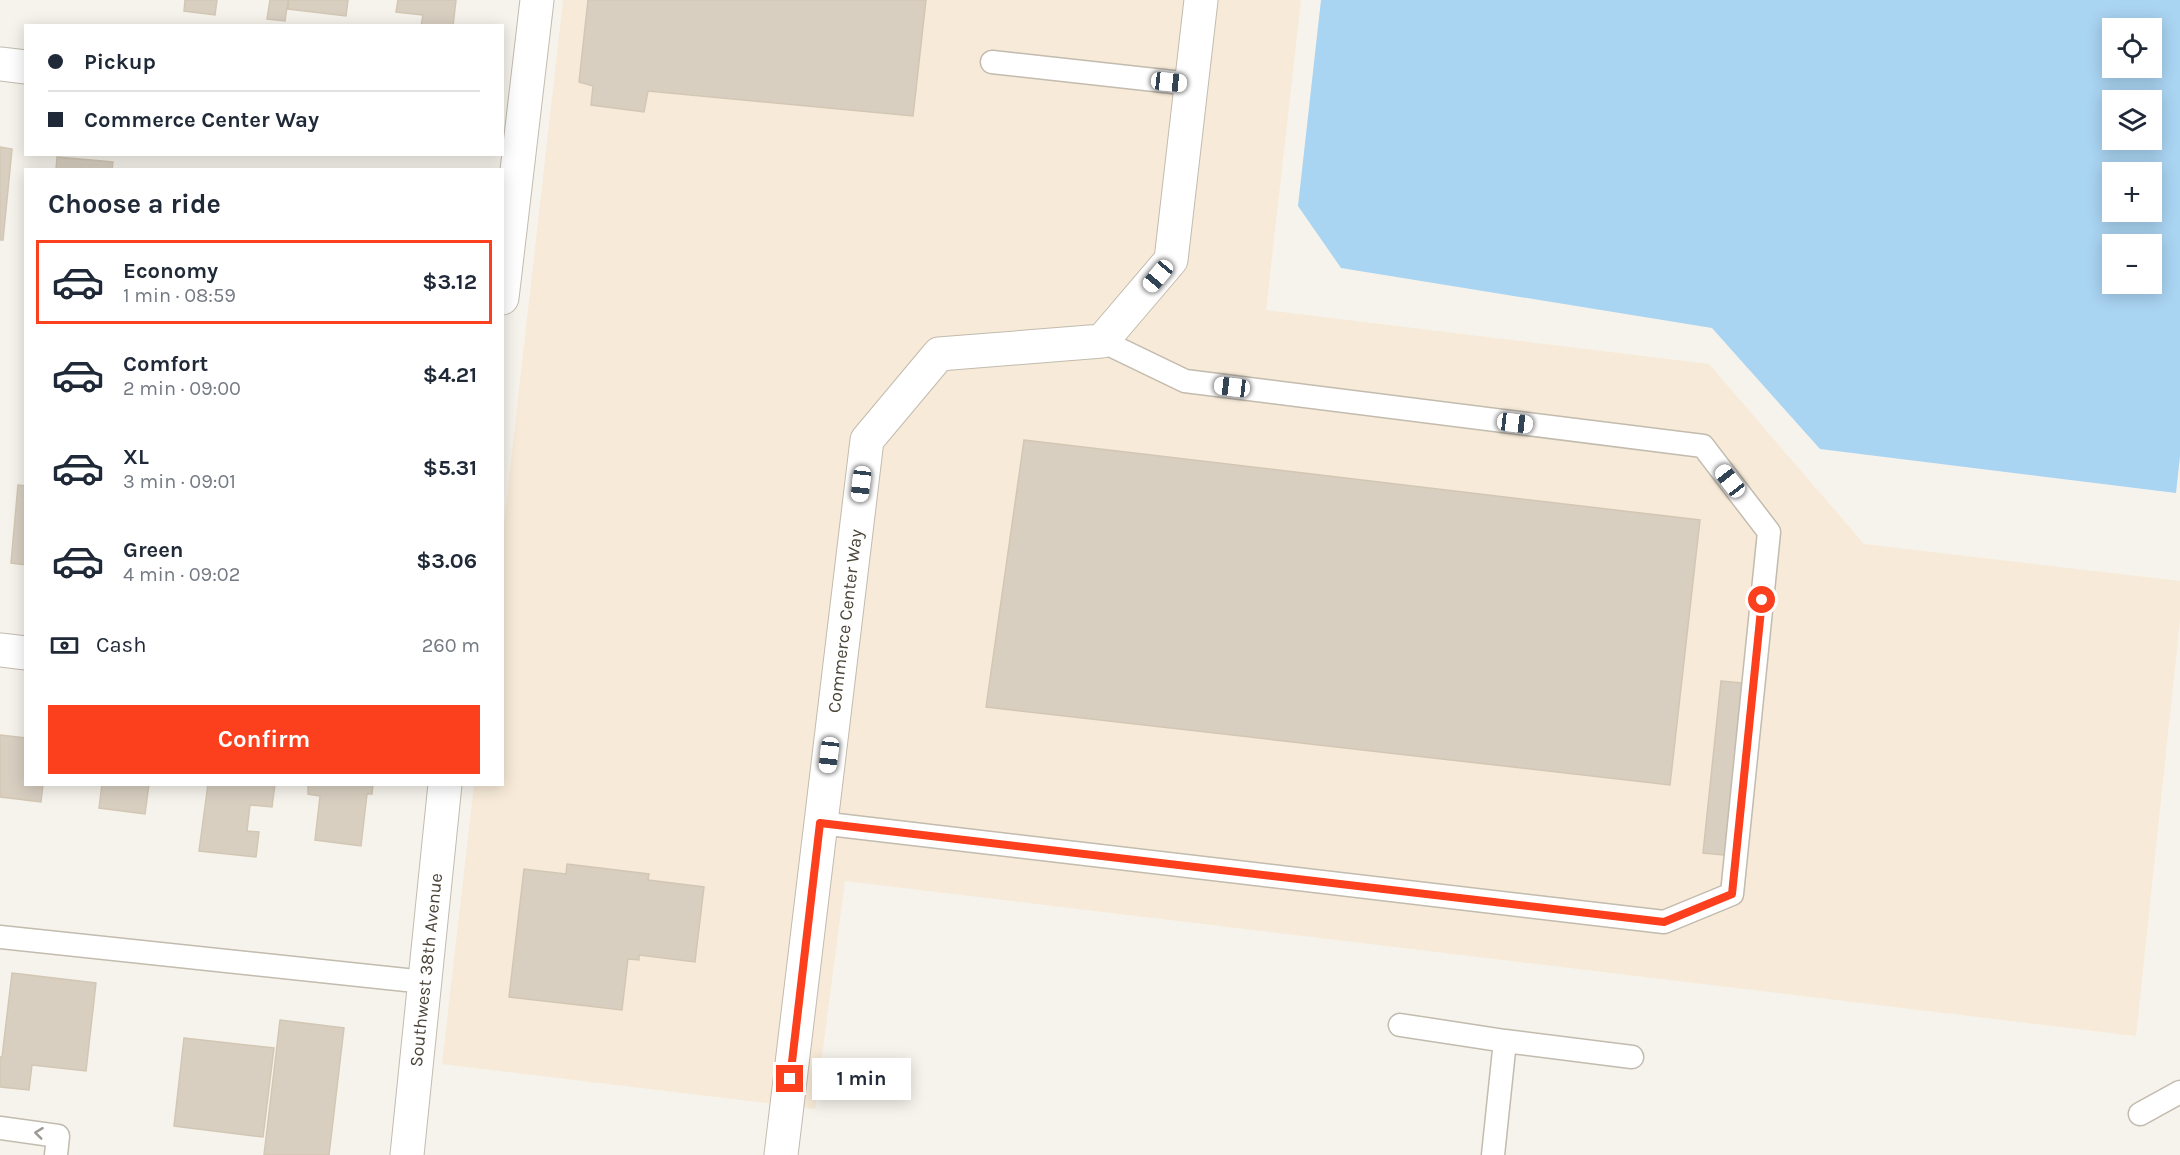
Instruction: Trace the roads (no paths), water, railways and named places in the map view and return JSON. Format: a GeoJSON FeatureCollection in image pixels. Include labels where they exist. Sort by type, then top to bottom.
{"type":"FeatureCollection","features":[{"type":"Feature","properties":{"kind":"street"},"geometry":{"type":"LineString","coordinates":[[504,266],[513,122],[537,0]]}},
{"type":"Feature","properties":{"kind":"street"},"geometry":{"type":"LineString","coordinates":[[1102,341],[1171,260],[1201,0]]}},
{"type":"Feature","properties":{"kind":"street"},"geometry":{"type":"LineString","coordinates":[[0,64],[24,67]]}},
{"type":"Feature","properties":{"kind":"street","name":"Commerce Center Way"},"geometry":{"type":"LineString","coordinates":[[780,1155],[867,440],[939,354],[1102,341]]}},
{"type":"Feature","properties":{"kind":"street"},"geometry":{"type":"LineString","coordinates":[[0,650],[24,653]]}},
{"type":"Feature","properties":{"kind":"street","name":"Southwest 38th Avenue"},"geometry":{"type":"LineString","coordinates":[[407,1155],[446,786]]}},
{"type":"Feature","properties":{"kind":"lane"},"geometry":{"type":"LineString","coordinates":[[992,62],[1191,84]]}},
{"type":"Feature","properties":{"kind":"lane"},"geometry":{"type":"LineString","coordinates":[[820,823],[1664,922],[1732,894],[1769,532],[1703,446],[1185,381],[1102,341]]}},
{"type":"Feature","properties":{"kind":"lane"},"geometry":{"type":"LineString","coordinates":[[0,937],[425,982]]}},
{"type":"Feature","properties":{"kind":"lane"},"geometry":{"type":"LineString","coordinates":[[1400,1024],[1505,1041],[1632,1057]]}},
{"type":"Feature","properties":{"kind":"lane"},"geometry":{"type":"LineString","coordinates":[[1493,1155],[1505,1041]]}},
{"type":"Feature","properties":{"kind":"lane"},"geometry":{"type":"LineString","coordinates":[[2140,1114],[2180,1092]]}},
{"type":"Feature","properties":{"kind":"lane"},"geometry":{"type":"LineString","coordinates":[[0,1128],[58,1136],[56,1155]]}},
{"type":"Feature","properties":{"kind":"water"},"geometry":{"type":"Polygon","coordinates":[[[1321,0],[2180,0],[2180,456],[2176,493],[1820,449],[1712,328],[1341,268],[1298,206],[1321,0]]]}}]}
